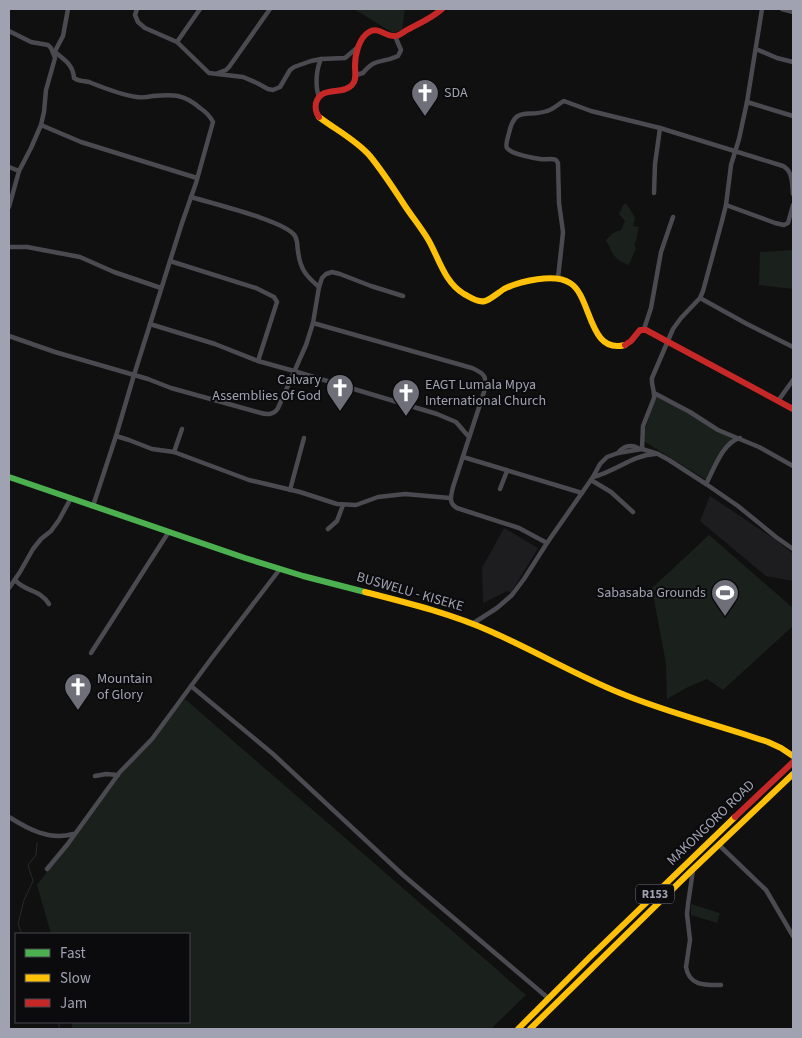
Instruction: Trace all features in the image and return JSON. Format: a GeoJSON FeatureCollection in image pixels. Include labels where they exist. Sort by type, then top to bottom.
{"type":"FeatureCollection","features":[{"type":"Feature","properties":{"kind":"main road"},"geometry":{"type":"LineString","coordinates":[[442,9],[431,18],[396,36],[379,30],[371,30],[367,33],[358,47],[355,67],[356,75],[351,87],[325,92],[319,97],[316,114],[357,143],[370,156],[428,240],[445,274],[454,286],[472,298],[486,301],[498,292],[516,284],[538,279],[558,278],[570,281],[581,295],[595,329],[607,344],[616,347],[622,346],[629,343],[640,330],[644,329],[793,409]]}},
{"type":"Feature","properties":{"kind":"main road","name":"BUSWELU - KISEKE"},"geometry":{"type":"LineString","coordinates":[[9,477],[168,533],[280,569],[408,603],[472,624],[621,694],[754,738],[781,748],[793,756]]}},
{"type":"Feature","properties":{"kind":"main road","name":"MAKONGORO ROAD"},"geometry":{"type":"LineString","coordinates":[[518,1029],[591,956],[793,762]]}},
{"type":"Feature","properties":{"kind":"main road","name":"MAKONGORO ROAD"},"geometry":{"type":"LineString","coordinates":[[530,1029],[793,774]]}},
{"type":"Feature","properties":{"kind":"street"},"geometry":{"type":"LineString","coordinates":[[9,208],[19,171],[41,125],[46,90],[54,64],[54,52],[62,36],[68,9]]}},
{"type":"Feature","properties":{"kind":"street"},"geometry":{"type":"LineString","coordinates":[[138,9],[135,15],[138,22],[145,28],[182,46],[210,73],[242,77],[273,90],[280,87],[290,70],[294,67],[322,59],[345,58],[358,47]]}},
{"type":"Feature","properties":{"kind":"street"},"geometry":{"type":"LineString","coordinates":[[176,42],[200,9]]}},
{"type":"Feature","properties":{"kind":"street"},"geometry":{"type":"LineString","coordinates":[[216,74],[229,67],[270,9]]}},
{"type":"Feature","properties":{"kind":"street"},"geometry":{"type":"LineString","coordinates":[[641,449],[642,426],[654,398],[651,384],[652,378],[667,342],[681,318],[700,298],[706,282],[726,205],[731,166],[747,102],[762,9]]}},
{"type":"Feature","properties":{"kind":"street"},"geometry":{"type":"LineString","coordinates":[[782,9],[793,12]]}},
{"type":"Feature","properties":{"kind":"street"},"geometry":{"type":"LineString","coordinates":[[9,31],[31,42],[48,45],[72,66],[74,78],[78,80],[85,80],[113,91],[137,97],[178,95],[190,100],[206,113],[212,122],[197,178],[93,506]]}},
{"type":"Feature","properties":{"kind":"street"},"geometry":{"type":"LineString","coordinates":[[356,75],[363,73],[373,63],[393,59],[398,56],[401,50],[396,36]]}},
{"type":"Feature","properties":{"kind":"street"},"geometry":{"type":"LineString","coordinates":[[756,49],[777,58],[793,62]]}},
{"type":"Feature","properties":{"kind":"street"},"geometry":{"type":"LineString","coordinates":[[319,97],[316,90],[317,77],[322,59]]}},
{"type":"Feature","properties":{"kind":"street"},"geometry":{"type":"LineString","coordinates":[[558,278],[562,242],[558,203],[558,163],[554,160],[538,159],[514,153],[507,148],[512,122],[520,115],[549,110],[564,101],[591,111],[660,128],[783,166],[788,169],[790,174],[793,194]]}},
{"type":"Feature","properties":{"kind":"street"},"geometry":{"type":"LineString","coordinates":[[747,102],[793,116]]}},
{"type":"Feature","properties":{"kind":"street"},"geometry":{"type":"LineString","coordinates":[[41,125],[81,142],[197,178]]}},
{"type":"Feature","properties":{"kind":"street"},"geometry":{"type":"LineString","coordinates":[[654,192],[655,164],[660,128]]}},
{"type":"Feature","properties":{"kind":"street"},"geometry":{"type":"LineString","coordinates":[[9,167],[19,171]]}},
{"type":"Feature","properties":{"kind":"street"},"geometry":{"type":"LineString","coordinates":[[191,197],[272,222],[289,230],[295,236],[298,243],[303,270],[319,287]]}},
{"type":"Feature","properties":{"kind":"street"},"geometry":{"type":"LineString","coordinates":[[726,205],[784,225],[788,223],[793,206]]}},
{"type":"Feature","properties":{"kind":"street"},"geometry":{"type":"LineString","coordinates":[[644,329],[651,308],[661,252],[673,217]]}},
{"type":"Feature","properties":{"kind":"street"},"geometry":{"type":"LineString","coordinates":[[9,247],[27,247],[80,257],[114,272],[161,288]]}},
{"type":"Feature","properties":{"kind":"street"},"geometry":{"type":"LineString","coordinates":[[170,260],[256,288],[274,298],[277,302],[258,361]]}},
{"type":"Feature","properties":{"kind":"street"},"geometry":{"type":"LineString","coordinates":[[9,336],[171,388],[239,408],[272,414],[277,411],[306,346],[313,323],[319,287],[322,278],[326,274],[332,272],[403,296]]}},
{"type":"Feature","properties":{"kind":"street"},"geometry":{"type":"LineString","coordinates":[[700,298],[793,347]]}},
{"type":"Feature","properties":{"kind":"street"},"geometry":{"type":"LineString","coordinates":[[313,323],[472,368],[483,374],[486,381],[484,392],[450,498],[451,503],[455,507],[519,528],[547,543]]}},
{"type":"Feature","properties":{"kind":"street"},"geometry":{"type":"LineString","coordinates":[[150,324],[208,342],[258,361],[449,418],[456,422],[469,437]]}},
{"type":"Feature","properties":{"kind":"street"},"geometry":{"type":"LineString","coordinates":[[778,401],[793,380]]}},
{"type":"Feature","properties":{"kind":"street"},"geometry":{"type":"LineString","coordinates":[[654,394],[697,416],[718,430],[740,438],[793,466]]}},
{"type":"Feature","properties":{"kind":"street"},"geometry":{"type":"LineString","coordinates":[[174,452],[182,429]]}},
{"type":"Feature","properties":{"kind":"street"},"geometry":{"type":"LineString","coordinates":[[116,436],[152,448],[174,452],[242,478],[343,505],[356,505],[378,497],[406,494],[450,498]]}},
{"type":"Feature","properties":{"kind":"street"},"geometry":{"type":"LineString","coordinates":[[290,490],[304,438]]}},
{"type":"Feature","properties":{"kind":"street"},"geometry":{"type":"LineString","coordinates":[[706,484],[727,446],[740,438]]}},
{"type":"Feature","properties":{"kind":"street"},"geometry":{"type":"LineString","coordinates":[[472,624],[497,608],[512,595],[604,460],[618,453],[641,449],[658,454],[738,506],[793,549]]}},
{"type":"Feature","properties":{"kind":"street"},"geometry":{"type":"LineString","coordinates":[[592,478],[624,463],[658,454]]}},
{"type":"Feature","properties":{"kind":"street"},"geometry":{"type":"LineString","coordinates":[[463,457],[582,492]]}},
{"type":"Feature","properties":{"kind":"street"},"geometry":{"type":"LineString","coordinates":[[500,489],[508,470]]}},
{"type":"Feature","properties":{"kind":"street"},"geometry":{"type":"LineString","coordinates":[[592,478],[633,512]]}},
{"type":"Feature","properties":{"kind":"street"},"geometry":{"type":"LineString","coordinates":[[9,588],[41,539],[51,531],[59,520],[71,498]]}},
{"type":"Feature","properties":{"kind":"street"},"geometry":{"type":"LineString","coordinates":[[328,528],[336,521],[343,505]]}},
{"type":"Feature","properties":{"kind":"street"},"geometry":{"type":"LineString","coordinates":[[91,654],[168,533]]}},
{"type":"Feature","properties":{"kind":"street"},"geometry":{"type":"LineString","coordinates":[[47,869],[118,775],[152,739],[280,569]]}},
{"type":"Feature","properties":{"kind":"street"},"geometry":{"type":"LineString","coordinates":[[15,580],[22,586],[44,596],[49,604]]}},
{"type":"Feature","properties":{"kind":"street"},"geometry":{"type":"LineString","coordinates":[[191,686],[273,754],[403,875],[548,998]]}},
{"type":"Feature","properties":{"kind":"street"},"geometry":{"type":"LineString","coordinates":[[95,776],[106,774],[118,775]]}},
{"type":"Feature","properties":{"kind":"street"},"geometry":{"type":"LineString","coordinates":[[9,817],[30,829],[50,835],[75,834]]}},
{"type":"Feature","properties":{"kind":"street"},"geometry":{"type":"LineString","coordinates":[[719,845],[766,890],[793,936]]}},
{"type":"Feature","properties":{"kind":"street"},"geometry":{"type":"LineString","coordinates":[[692,870],[687,914],[690,940],[688,976],[698,983],[721,985]]}},
{"type":"Feature","properties":{"kind":"shaded area"},"geometry":{"type":"Polygon","coordinates":[[[354,9],[405,9],[402,30],[393,33],[354,9]]]}},
{"type":"Feature","properties":{"kind":"shaded area"},"geometry":{"type":"Polygon","coordinates":[[[624,204],[630,209],[635,218],[633,226],[639,227],[634,245],[636,248],[629,265],[617,258],[606,240],[613,233],[621,230],[625,221],[619,214],[624,204]]]}},
{"type":"Feature","properties":{"kind":"shaded area"},"geometry":{"type":"Polygon","coordinates":[[[793,250],[793,289],[759,285],[760,252],[793,250]]]}},
{"type":"Feature","properties":{"kind":"shaded area"},"geometry":{"type":"Polygon","coordinates":[[[656,394],[733,438],[708,481],[642,440],[656,394]]]}},
{"type":"Feature","properties":{"kind":"shaded area"},"geometry":{"type":"Polygon","coordinates":[[[710,496],[779,542],[793,554],[793,581],[766,576],[700,521],[710,496]]]}},
{"type":"Feature","properties":{"kind":"shaded area"},"geometry":{"type":"Polygon","coordinates":[[[504,528],[538,548],[511,593],[507,591],[483,603],[482,568],[504,528]]]}},
{"type":"Feature","properties":{"kind":"shaded area","name":"Sabasaba Grounds"},"geometry":{"type":"Polygon","coordinates":[[[709,535],[793,608],[793,626],[723,690],[707,679],[667,699],[666,664],[652,588],[709,535]]]}},
{"type":"Feature","properties":{"kind":"shaded area"},"geometry":{"type":"Polygon","coordinates":[[[185,699],[526,995],[491,1029],[72,1029],[72,1023],[190,1023],[190,933],[51,933],[37,885],[121,775],[185,699]]]}},
{"type":"Feature","properties":{"kind":"shaded area"},"geometry":{"type":"Polygon","coordinates":[[[691,904],[720,913],[717,923],[691,915],[691,904]]]}},
{"type":"Feature","properties":{"kind":"waterway"},"geometry":{"type":"LineString","coordinates":[[22,933],[18,924],[24,900],[33,881],[28,865],[36,855],[37,843]]}},
{"type":"Feature","properties":{"kind":"waterway"},"geometry":{"type":"LineString","coordinates":[[58,1023],[60,1029]]}},
{"type":"Feature","properties":{"kind":"traffic: fast"},"geometry":{"type":"LineString","coordinates":[[9,477],[245,558],[303,576],[365,592]]}},
{"type":"Feature","properties":{"kind":"traffic: slow"},"geometry":{"type":"LineString","coordinates":[[319,117],[352,140],[370,156],[429,241],[447,277],[457,289],[474,299],[485,301],[504,289],[519,283],[547,278],[564,280],[577,290],[597,333],[604,341],[613,346],[625,345]]}},
{"type":"Feature","properties":{"kind":"traffic: slow"},"geometry":{"type":"LineString","coordinates":[[365,592],[430,609],[477,626],[620,693],[656,707],[768,742],[793,756]]}},
{"type":"Feature","properties":{"kind":"traffic: slow"},"geometry":{"type":"LineString","coordinates":[[530,1029],[793,774]]}},
{"type":"Feature","properties":{"kind":"traffic: slow"},"geometry":{"type":"LineString","coordinates":[[518,1029],[735,817]]}},
{"type":"Feature","properties":{"kind":"traffic: jam"},"geometry":{"type":"LineString","coordinates":[[319,117],[316,112],[316,103],[322,94],[343,90],[354,83],[357,52],[360,42],[369,32],[376,30],[397,36],[430,18],[442,9]]}},
{"type":"Feature","properties":{"kind":"traffic: jam"},"geometry":{"type":"LineString","coordinates":[[625,345],[640,330],[646,330],[793,409]]}},
{"type":"Feature","properties":{"kind":"traffic: jam"},"geometry":{"type":"LineString","coordinates":[[735,817],[793,762]]}},
{"type":"Feature","properties":{"kind":"place","name":"SDA"},"geometry":{"type":"Point","coordinates":[425,117]}},
{"type":"Feature","properties":{"kind":"place","name":"Calvary Assemblies Of God"},"geometry":{"type":"Point","coordinates":[340,412]}},
{"type":"Feature","properties":{"kind":"place","name":"EAGT Lumala Mpya International Church"},"geometry":{"type":"Point","coordinates":[406,417]}},
{"type":"Feature","properties":{"kind":"place","name":"Sabasaba Grounds"},"geometry":{"type":"Point","coordinates":[725,617]}},
{"type":"Feature","properties":{"kind":"place","name":"Mountain of Glory"},"geometry":{"type":"Point","coordinates":[78,711]}}]}
